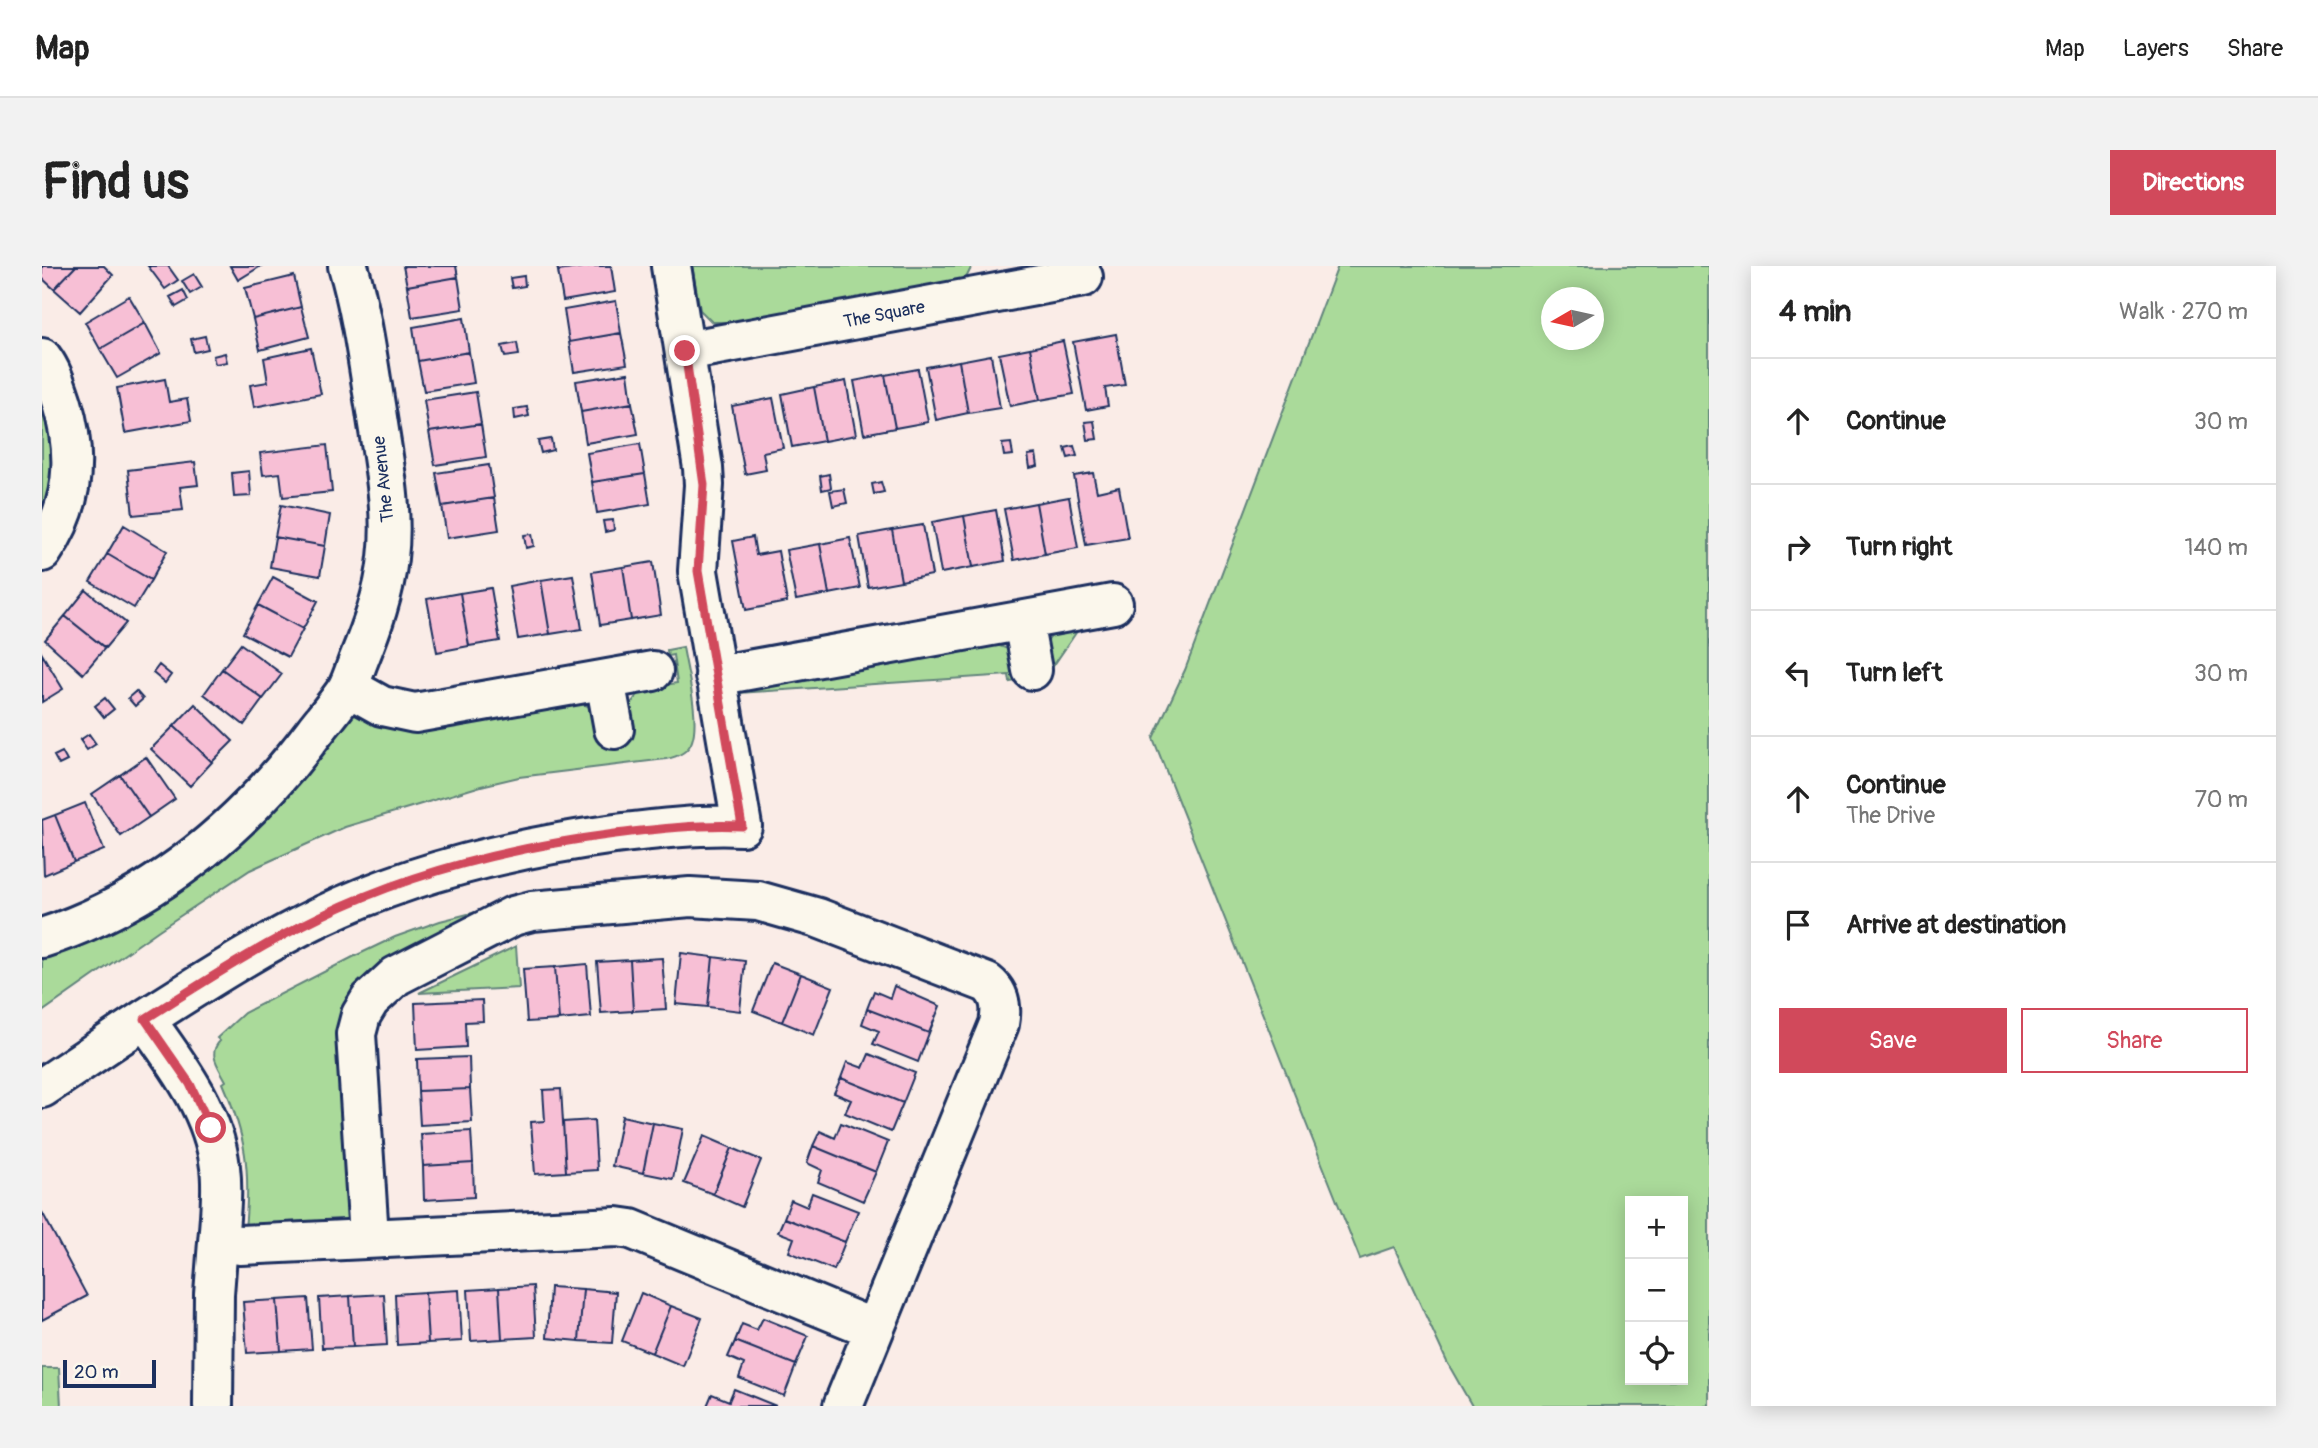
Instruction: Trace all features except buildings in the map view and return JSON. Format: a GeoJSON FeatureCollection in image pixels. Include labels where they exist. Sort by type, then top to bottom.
{"type":"FeatureCollection","features":[{"type":"Feature","properties":{"kind":"street","name":"The Avenue"},"geometry":{"type":"LineString","coordinates":[[42,938],[92,920],[134,899],[179,869],[220,836],[288,767],[348,687],[382,595],[388,557],[389,525],[385,476],[365,341],[348,266]]}},
{"type":"Feature","properties":{"kind":"street"},"geometry":{"type":"LineString","coordinates":[[42,1088],[209,978],[300,926],[367,896],[492,857],[581,839],[685,827],[742,826],[698,571],[704,485],[671,266]]}},
{"type":"Feature","properties":{"kind":"street","name":"The Square"},"geometry":{"type":"LineString","coordinates":[[685,351],[988,280],[1083,277]]}},
{"type":"Feature","properties":{"kind":"street"},"geometry":{"type":"LineString","coordinates":[[42,358],[57,387],[68,422],[73,461],[71,481],[62,514],[52,538],[42,552]]}},
{"type":"Feature","properties":{"kind":"street"},"geometry":{"type":"LineString","coordinates":[[715,676],[1113,604]]}},
{"type":"Feature","properties":{"kind":"street"},"geometry":{"type":"LineString","coordinates":[[1023,621],[1032,670]]}},
{"type":"Feature","properties":{"kind":"street"},"geometry":{"type":"LineString","coordinates":[[348,687],[382,706],[415,713],[653,671]]}},
{"type":"Feature","properties":{"kind":"street"},"geometry":{"type":"LineString","coordinates":[[605,680],[614,729]]}},
{"type":"Feature","properties":{"kind":"street"},"geometry":{"type":"LineString","coordinates":[[369,1237],[356,1034],[366,1007],[381,988],[396,976],[521,914],[690,897],[758,901],[818,918],[987,983],[999,998],[1001,1011],[999,1024],[843,1406]]}},
{"type":"Feature","properties":{"kind":"street"},"geometry":{"type":"LineString","coordinates":[[145,1019],[190,1084],[211,1128],[220,1168],[221,1203],[214,1294],[213,1406]]}},
{"type":"Feature","properties":{"kind":"street"},"geometry":{"type":"LineString","coordinates":[[218,1242],[240,1245],[601,1227],[631,1229],[874,1329]]}},
{"type":"Feature","properties":{"kind":"green space"},"geometry":{"type":"Polygon","coordinates":[[[692,266],[972,266],[965,280],[729,330],[727,322],[712,322],[700,310],[692,266]]]}},
{"type":"Feature","properties":{"kind":"green space"},"geometry":{"type":"Polygon","coordinates":[[[1338,266],[1709,266],[1709,1406],[1472,1406],[1447,1362],[1394,1247],[1360,1259],[1153,738],[1185,670],[1338,266]]]}},
{"type":"Feature","properties":{"kind":"green space"},"geometry":{"type":"Polygon","coordinates":[[[42,409],[50,438],[60,456],[42,523],[42,409]]]}},
{"type":"Feature","properties":{"kind":"green space"},"geometry":{"type":"Polygon","coordinates":[[[1082,624],[1047,675],[1010,682],[1009,675],[738,693],[754,686],[989,642],[1008,649],[1013,655],[1046,643],[1053,634],[1082,624]]]}},
{"type":"Feature","properties":{"kind":"green space"},"geometry":{"type":"Polygon","coordinates":[[[683,647],[695,720],[692,741],[682,754],[666,759],[519,777],[345,827],[250,870],[42,1012],[42,955],[348,712],[576,702],[588,706],[595,714],[628,710],[642,692],[677,683],[673,655],[668,656],[667,650],[683,647]]]}},
{"type":"Feature","properties":{"kind":"green space"},"geometry":{"type":"Polygon","coordinates":[[[488,909],[377,973],[352,1212],[347,1222],[245,1229],[245,1154],[237,1120],[223,1083],[226,1081],[214,1056],[220,1041],[217,1038],[244,1013],[395,937],[440,921],[488,909]]]}},
{"type":"Feature","properties":{"kind":"green space"},"geometry":{"type":"Polygon","coordinates":[[[516,946],[519,988],[419,993],[516,946]]]}},
{"type":"Feature","properties":{"kind":"green space"},"geometry":{"type":"Polygon","coordinates":[[[42,1368],[59,1368],[61,1406],[42,1406],[42,1368]]]}},
{"type":"Feature","properties":{"kind":"route"},"geometry":{"type":"LineString","coordinates":[[211,1128],[190,1084],[145,1019],[209,978],[300,926],[367,896],[404,883],[536,847],[640,831],[715,825],[742,826],[698,571],[703,468],[685,351]]}}]}
